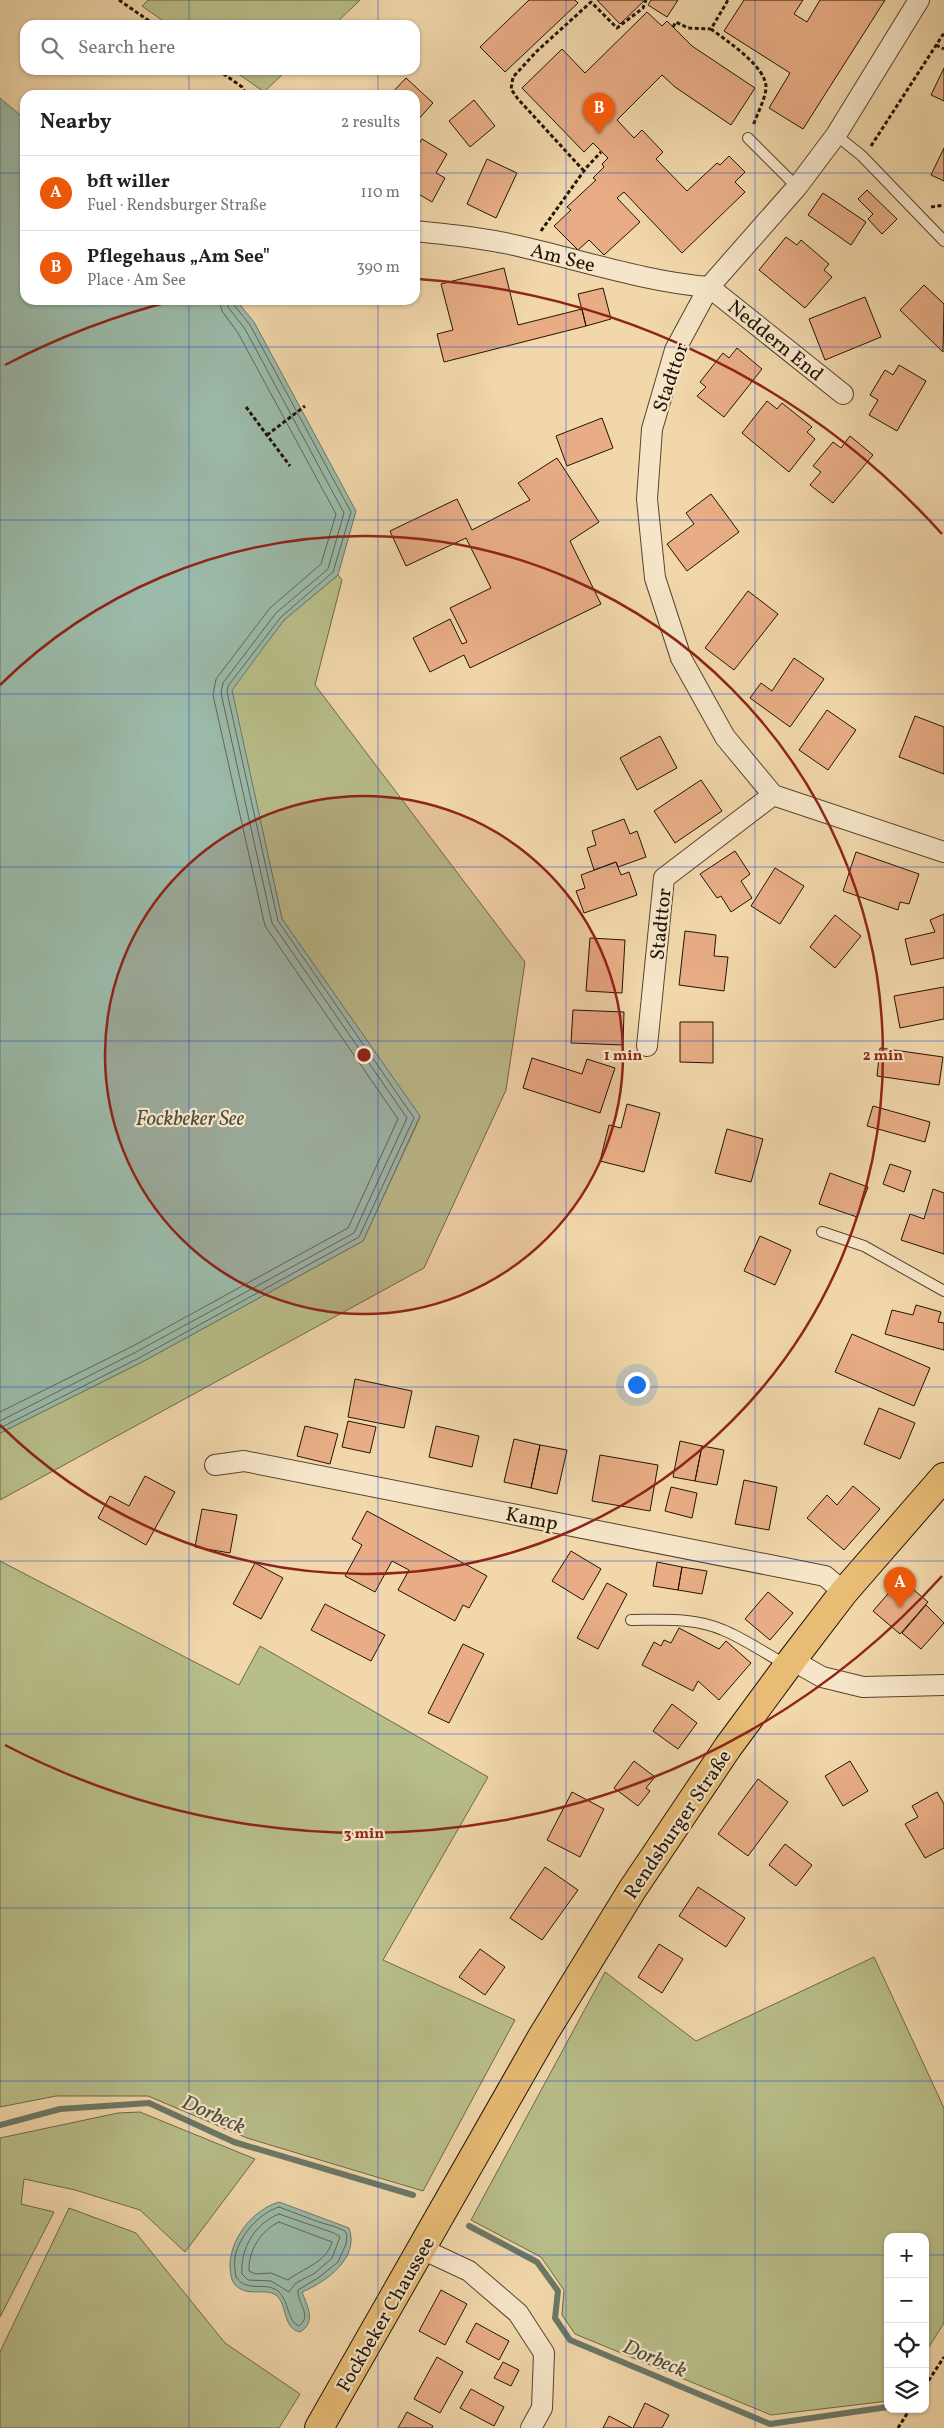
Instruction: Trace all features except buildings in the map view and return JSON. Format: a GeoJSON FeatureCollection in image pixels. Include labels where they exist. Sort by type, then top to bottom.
{"type":"FeatureCollection","features":[{"type":"Feature","properties":{"kind":"main road","name":"Rendsburger Straße"},"geometry":{"type":"LineString","coordinates":[[450,2199],[543,2034],[632,1890],[728,1747],[844,1592],[944,1477]]}},
{"type":"Feature","properties":{"kind":"main road","name":"Fockbeker Chaussee"},"geometry":{"type":"LineString","coordinates":[[319,2428],[450,2199]]}},
{"type":"Feature","properties":{"kind":"street","name":"Stadttor"},"geometry":{"type":"LineString","coordinates":[[647,1046],[664,878],[773,795],[725,737],[681,658],[655,578],[647,499],[652,429],[675,350],[710,287],[797,187],[836,135],[919,0]]}},
{"type":"Feature","properties":{"kind":"street","name":"Am See"},"geometry":{"type":"LineString","coordinates":[[420,232],[465,236],[530,248],[674,284],[710,287]]}},
{"type":"Feature","properties":{"kind":"street","name":"Neddern End"},"geometry":{"type":"LineString","coordinates":[[710,287],[843,394]]}},
{"type":"Feature","properties":{"kind":"street"},"geometry":{"type":"LineString","coordinates":[[773,795],[944,852]]}},
{"type":"Feature","properties":{"kind":"street","name":"Kamp"},"geometry":{"type":"LineString","coordinates":[[215,1465],[244,1461],[825,1576],[844,1592]]}},
{"type":"Feature","properties":{"kind":"street"},"geometry":{"type":"LineString","coordinates":[[790,1663],[822,1677],[863,1688],[944,1685]]}},
{"type":"Feature","properties":{"kind":"street"},"geometry":{"type":"LineString","coordinates":[[422,2248],[469,2271],[518,2313],[544,2353],[542,2408],[531,2428]]}},
{"type":"Feature","properties":{"kind":"lane"},"geometry":{"type":"LineString","coordinates":[[836,135],[862,156],[944,241]]}},
{"type":"Feature","properties":{"kind":"lane"},"geometry":{"type":"LineString","coordinates":[[748,138],[797,187]]}},
{"type":"Feature","properties":{"kind":"lane"},"geometry":{"type":"LineString","coordinates":[[822,1232],[864,1246],[944,1291]]}},
{"type":"Feature","properties":{"kind":"lane"},"geometry":{"type":"LineString","coordinates":[[631,1620],[680,1620],[723,1629],[790,1663]]}},
{"type":"Feature","properties":{"kind":"path"},"geometry":{"type":"LineString","coordinates":[[119,0],[148,20]]}},
{"type":"Feature","properties":{"kind":"path"},"geometry":{"type":"LineString","coordinates":[[584,171],[518,99],[511,89],[513,77],[537,51],[591,2],[617,28],[643,8],[646,0]]}},
{"type":"Feature","properties":{"kind":"path"},"geometry":{"type":"LineString","coordinates":[[711,29],[728,0]]}},
{"type":"Feature","properties":{"kind":"path"},"geometry":{"type":"LineString","coordinates":[[673,27],[676,22],[688,28],[711,29],[752,62],[764,75],[766,88],[748,138]]}},
{"type":"Feature","properties":{"kind":"path"},"geometry":{"type":"LineString","coordinates":[[862,156],[882,132],[944,33]]}},
{"type":"Feature","properties":{"kind":"path"},"geometry":{"type":"LineString","coordinates":[[936,45],[944,49]]}},
{"type":"Feature","properties":{"kind":"path"},"geometry":{"type":"LineString","coordinates":[[225,75],[244,90]]}},
{"type":"Feature","properties":{"kind":"path"},"geometry":{"type":"LineString","coordinates":[[530,248],[584,171],[602,152]]}},
{"type":"Feature","properties":{"kind":"path"},"geometry":{"type":"LineString","coordinates":[[266,435],[305,406]]}},
{"type":"Feature","properties":{"kind":"path"},"geometry":{"type":"LineString","coordinates":[[246,407],[290,466]]}},
{"type":"Feature","properties":{"kind":"path"},"geometry":{"type":"LineString","coordinates":[[929,2380],[944,2357]]}},
{"type":"Feature","properties":{"kind":"path"},"geometry":{"type":"LineString","coordinates":[[898,2428],[907,2413]]}},
{"type":"Feature","properties":{"kind":"green space"},"geometry":{"type":"Polygon","coordinates":[[[148,0],[360,0],[339,20],[162,20],[142,6],[148,0]]]}},
{"type":"Feature","properties":{"kind":"green space"},"geometry":{"type":"Polygon","coordinates":[[[240,75],[282,75],[266,90],[261,90],[240,75]]]}},
{"type":"Feature","properties":{"kind":"green space"},"geometry":{"type":"Polygon","coordinates":[[[338,575],[342,580],[315,685],[525,962],[506,1090],[424,1268],[0,1500],[0,1433],[142,1362],[363,1241],[420,1117],[282,919],[231,690],[284,620],[338,575]]]}},
{"type":"Feature","properties":{"kind":"green space"},"geometry":{"type":"Polygon","coordinates":[[[0,1561],[239,1685],[260,1646],[488,1777],[383,1960],[515,2020],[423,2191],[247,2138],[148,2096],[56,2096],[0,2107],[0,1561]]]}},
{"type":"Feature","properties":{"kind":"green space"},"geometry":{"type":"Polygon","coordinates":[[[874,1957],[944,2108],[944,2323],[929,2347],[929,2233],[884,2233],[884,2401],[771,2415],[575,2334],[562,2315],[564,2290],[541,2257],[471,2220],[605,1972],[696,2041],[874,1957]]]}},
{"type":"Feature","properties":{"kind":"green space"},"geometry":{"type":"Polygon","coordinates":[[[140,2112],[255,2159],[185,2252],[140,2210],[75,2190],[24,2179],[21,2204],[54,2212],[0,2317],[0,2138],[118,2113],[140,2112]]]}},
{"type":"Feature","properties":{"kind":"green space"},"geometry":{"type":"Polygon","coordinates":[[[69,2208],[136,2233],[225,2343],[300,2394],[279,2428],[0,2428],[0,2352],[69,2208]]]}},
{"type":"Feature","properties":{"kind":"water","name":"Fockbeker See"},"geometry":{"type":"Polygon","coordinates":[[[0,98],[20,115],[20,305],[240,305],[254,322],[356,511],[338,575],[284,620],[232,690],[282,919],[420,1116],[363,1241],[142,1362],[0,1433],[0,98]]]}},
{"type":"Feature","properties":{"kind":"water"},"geometry":{"type":"Polygon","coordinates":[[[279,2202],[349,2228],[351,2239],[350,2249],[339,2268],[321,2282],[302,2292],[308,2308],[309,2319],[308,2324],[300,2332],[290,2326],[280,2299],[276,2295],[239,2288],[234,2284],[230,2268],[233,2247],[244,2228],[260,2212],[279,2202]]]}},
{"type":"Feature","properties":{"kind":"waterway","name":"Dorbeck"},"geometry":{"type":"LineString","coordinates":[[0,2125],[60,2109],[149,2103],[234,2142],[413,2195]]}},
{"type":"Feature","properties":{"kind":"waterway","name":"Dorbeck"},"geometry":{"type":"LineString","coordinates":[[469,2226],[537,2262],[558,2291],[555,2318],[570,2340],[770,2424],[884,2408]]}},
{"type":"Feature","properties":{"kind":"place","name":"Pflegehaus „Am See\""},"geometry":{"type":"Point","coordinates":[599,134]}},
{"type":"Feature","properties":{"kind":"place","name":"bft willer"},"geometry":{"type":"Point","coordinates":[900,1608]}}]}
